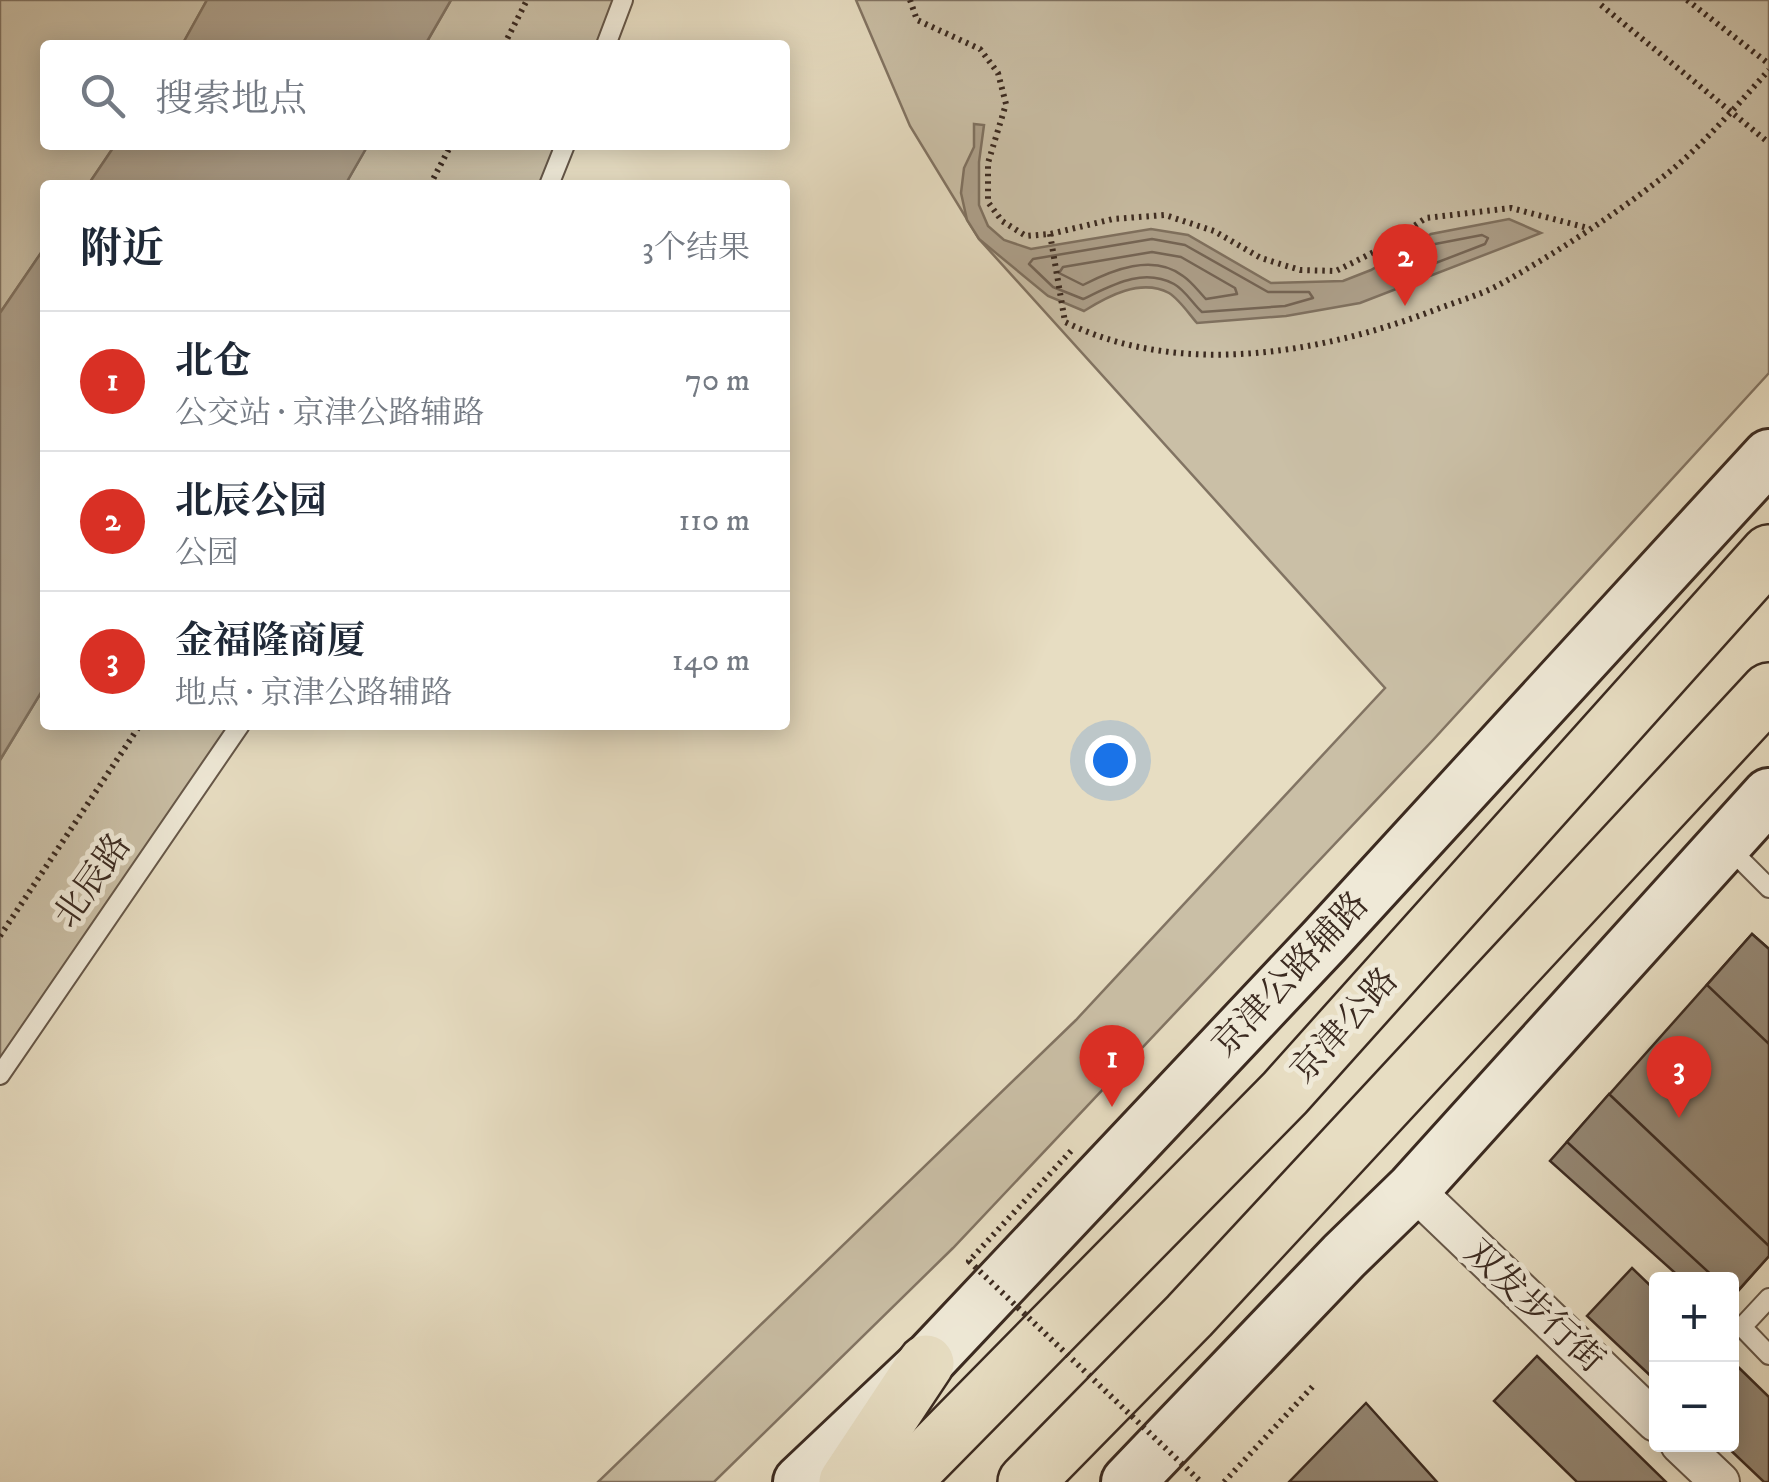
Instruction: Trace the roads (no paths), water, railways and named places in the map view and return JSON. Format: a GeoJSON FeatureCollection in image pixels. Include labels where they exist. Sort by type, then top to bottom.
{"type":"FeatureCollection","features":[{"type":"Feature","properties":{"kind":"highway","name":"京津公路"},"geometry":{"type":"LineString","coordinates":[[902,1482],[1285,1093],[1769,553]]}},
{"type":"Feature","properties":{"kind":"highway"},"geometry":{"type":"LineString","coordinates":[[1026,1482],[1190,1316],[1769,691]]}},
{"type":"Feature","properties":{"kind":"highway"},"geometry":{"type":"LineString","coordinates":[[847,1482],[926,1363]]}},
{"type":"Feature","properties":{"kind":"main road","name":"京津公路辅路"},"geometry":{"type":"LineString","coordinates":[[800,1482],[926,1363],[1324,941],[1769,456]]}},
{"type":"Feature","properties":{"kind":"main road"},"geometry":{"type":"LineString","coordinates":[[1128,1482],[1412,1190],[1769,795]]}},
{"type":"Feature","properties":{"kind":"street","name":"双发步行街"},"geometry":{"type":"LineString","coordinates":[[1412,1190],[1649,1415]]}},
{"type":"Feature","properties":{"kind":"street"},"geometry":{"type":"LineString","coordinates":[[1688,1452],[1720,1482]]}},
{"type":"Feature","properties":{"kind":"lane"},"geometry":{"type":"LineString","coordinates":[[608,40],[622,0]]}},
{"type":"Feature","properties":{"kind":"lane"},"geometry":{"type":"LineString","coordinates":[[551,180],[563,150]]}},
{"type":"Feature","properties":{"kind":"lane","name":"北辰路"},"geometry":{"type":"LineString","coordinates":[[0,1075],[237,730]]}},
{"type":"Feature","properties":{"kind":"lane"},"geometry":{"type":"LineString","coordinates":[[1725,844],[1769,888]]}},
{"type":"Feature","properties":{"kind":"lane"},"geometry":{"type":"LineString","coordinates":[[1769,1298],[1742,1327],[1769,1355]]}},
{"type":"Feature","properties":{"kind":"water"},"geometry":{"type":"Polygon","coordinates":[[[207,0],[451,0],[428,40],[185,40],[207,0]]]}},
{"type":"Feature","properties":{"kind":"water"},"geometry":{"type":"Polygon","coordinates":[[[974,124],[984,125],[979,205],[988,226],[1004,240],[1031,249],[1151,229],[1188,235],[1271,283],[1343,281],[1371,270],[1431,234],[1509,219],[1541,233],[1360,303],[1286,316],[1197,323],[1169,293],[1147,287],[1114,295],[1084,311],[1048,296],[979,239],[967,220],[961,193],[964,168],[974,147],[974,124]]]}},
{"type":"Feature","properties":{"kind":"water"},"geometry":{"type":"Polygon","coordinates":[[[112,150],[365,150],[348,180],[91,180],[112,150]]]}},
{"type":"Feature","properties":{"kind":"water"},"geometry":{"type":"Polygon","coordinates":[[[40,254],[40,694],[0,760],[0,313],[40,254]]]}},
{"type":"Feature","properties":{"kind":"place","name":"北辰公园"},"geometry":{"type":"Point","coordinates":[1405,306]}},
{"type":"Feature","properties":{"kind":"place","name":"北仓"},"geometry":{"type":"Point","coordinates":[1112,1107]}},
{"type":"Feature","properties":{"kind":"place","name":"金福隆商厦"},"geometry":{"type":"Point","coordinates":[1679,1118]}}]}
